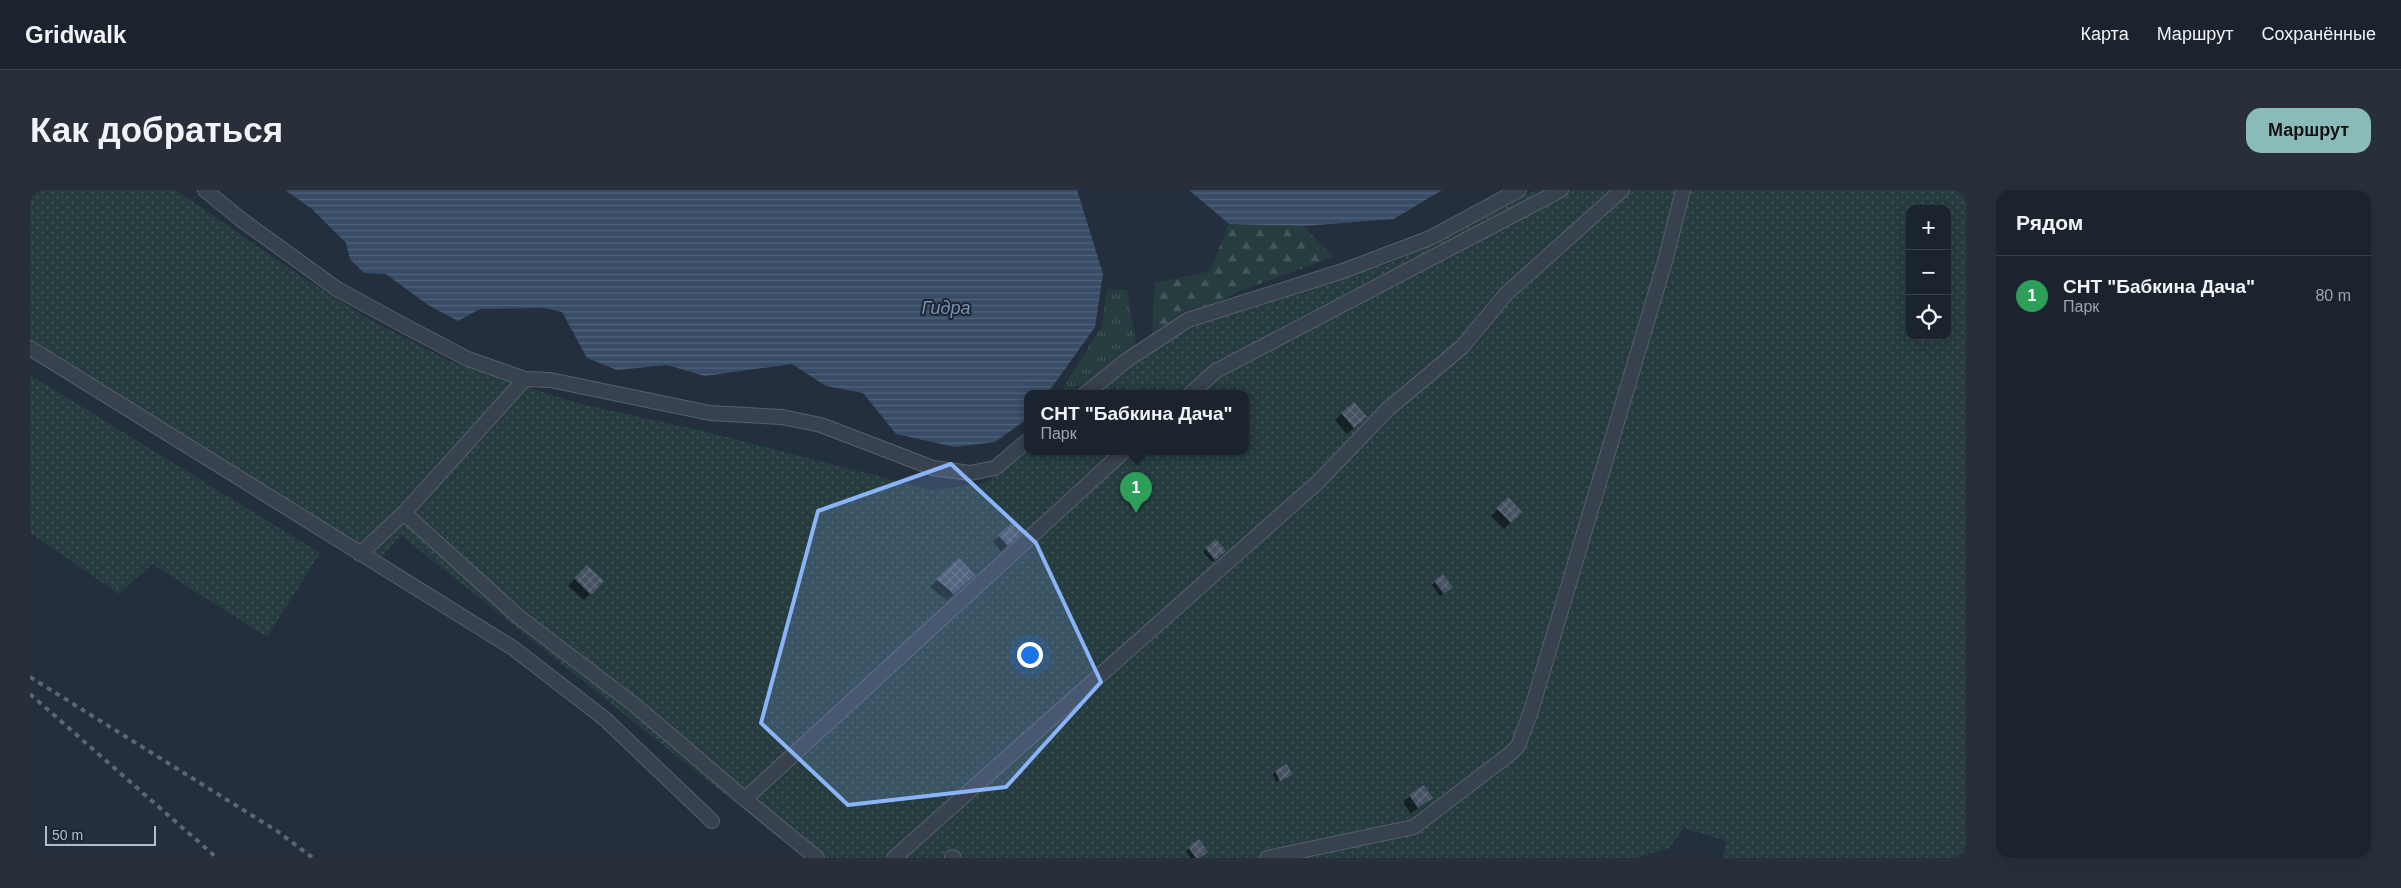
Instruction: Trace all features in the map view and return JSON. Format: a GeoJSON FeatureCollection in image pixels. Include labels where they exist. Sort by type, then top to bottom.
{"type":"FeatureCollection","features":[{"type":"Feature","properties":{"kind":"street"},"geometry":{"type":"LineString","coordinates":[[206,190],[244,221],[337,289],[468,359],[525,379],[550,380],[710,413],[792,419],[821,425],[933,468],[970,473],[995,468],[1024,444]]}},
{"type":"Feature","properties":{"kind":"street"},"geometry":{"type":"LineString","coordinates":[[1090,390],[1127,360],[1188,320],[1343,271],[1430,238],[1519,190]]}},
{"type":"Feature","properties":{"kind":"street"},"geometry":{"type":"LineString","coordinates":[[1195,390],[1216,372],[1561,190]]}},
{"type":"Feature","properties":{"kind":"street"},"geometry":{"type":"LineString","coordinates":[[894,858],[1112,662],[1318,482],[1388,409],[1462,347],[1506,294],[1622,190]]}},
{"type":"Feature","properties":{"kind":"street"},"geometry":{"type":"LineString","coordinates":[[1267,858],[1414,827],[1518,746],[1531,711],[1666,258],[1683,190]]}},
{"type":"Feature","properties":{"kind":"street"},"geometry":{"type":"LineString","coordinates":[[30,348],[513,648],[606,719],[712,821]]}},
{"type":"Feature","properties":{"kind":"street"},"geometry":{"type":"LineString","coordinates":[[360,554],[404,513],[525,379]]}},
{"type":"Feature","properties":{"kind":"street"},"geometry":{"type":"LineString","coordinates":[[744,799],[1120,455]]}},
{"type":"Feature","properties":{"kind":"street"},"geometry":{"type":"LineString","coordinates":[[404,513],[518,617],[636,706],[744,799],[817,858]]}},
{"type":"Feature","properties":{"kind":"highlighted area"},"geometry":{"type":"Polygon","coordinates":[[[951,464],[1036,543],[1101,682],[1006,787],[848,805],[761,723],[818,511],[951,464]]]}},
{"type":"Feature","properties":{"kind":"green space"},"geometry":{"type":"Polygon","coordinates":[[[30,190],[176,190],[296,273],[367,318],[452,362],[573,402],[707,432],[932,490],[986,483],[1024,451],[1024,455],[1249,455],[1249,390],[1100,390],[1143,355],[1213,317],[1390,263],[1536,190],[1966,190],[1966,858],[1723,858],[1726,841],[1684,828],[1669,848],[1636,858],[804,858],[401,535],[380,559],[30,340],[30,190]]]}},
{"type":"Feature","properties":{"kind":"green space"},"geometry":{"type":"Polygon","coordinates":[[[1229,224],[1303,226],[1334,257],[1239,291],[1152,336],[1155,283],[1210,271],[1229,224]]]}},
{"type":"Feature","properties":{"kind":"green space"},"geometry":{"type":"Polygon","coordinates":[[[1107,289],[1127,290],[1136,345],[1080,390],[1062,390],[1102,326],[1107,289]]]}},
{"type":"Feature","properties":{"kind":"green space"},"geometry":{"type":"Polygon","coordinates":[[[30,375],[320,553],[267,637],[152,564],[119,594],[30,533],[30,375]]]}},
{"type":"Feature","properties":{"kind":"water","name":"Гидра"},"geometry":{"type":"Polygon","coordinates":[[[285,190],[1077,190],[1103,274],[1095,327],[1050,390],[1024,390],[1024,421],[995,442],[955,447],[896,434],[863,393],[826,386],[792,364],[705,376],[667,365],[617,370],[587,358],[562,312],[545,308],[480,309],[458,321],[428,305],[386,274],[364,273],[350,259],[346,243],[312,209],[285,190]]]}},
{"type":"Feature","properties":{"kind":"water"},"geometry":{"type":"Polygon","coordinates":[[[1189,190],[1442,190],[1394,219],[1303,226],[1229,224],[1189,190]]]}},
{"type":"Feature","properties":{"kind":"building"},"geometry":{"type":"Polygon","coordinates":[[[1354,402],[1367,417],[1354,428],[1341,413],[1354,402]]]}},
{"type":"Feature","properties":{"kind":"building"},"geometry":{"type":"Polygon","coordinates":[[[1508,497],[1522,512],[1511,523],[1496,508],[1508,497]]]}},
{"type":"Feature","properties":{"kind":"building"},"geometry":{"type":"Polygon","coordinates":[[[1014,521],[1023,532],[1008,546],[998,535],[1014,521]]]}},
{"type":"Feature","properties":{"kind":"building"},"geometry":{"type":"Polygon","coordinates":[[[1216,539],[1226,551],[1215,560],[1205,548],[1216,539]]]}},
{"type":"Feature","properties":{"kind":"building"},"geometry":{"type":"Polygon","coordinates":[[[959,558],[975,575],[954,594],[936,579],[959,558]]]}},
{"type":"Feature","properties":{"kind":"building"},"geometry":{"type":"Polygon","coordinates":[[[587,565],[604,581],[591,595],[574,578],[587,565]]]}},
{"type":"Feature","properties":{"kind":"building"},"geometry":{"type":"Polygon","coordinates":[[[1443,574],[1453,587],[1444,594],[1434,581],[1443,574]]]}},
{"type":"Feature","properties":{"kind":"building"},"geometry":{"type":"Polygon","coordinates":[[[1287,764],[1292,775],[1280,781],[1275,771],[1287,764]]]}},
{"type":"Feature","properties":{"kind":"building"},"geometry":{"type":"Polygon","coordinates":[[[1424,785],[1433,798],[1418,808],[1409,795],[1424,785]]]}},
{"type":"Feature","properties":{"kind":"building"},"geometry":{"type":"Polygon","coordinates":[[[1199,839],[1208,852],[1200,858],[1196,858],[1188,847],[1199,839]]]}},
{"type":"Feature","properties":{"kind":"railway"},"geometry":{"type":"LineString","coordinates":[[30,677],[277,831],[313,858]]}},
{"type":"Feature","properties":{"kind":"railway"},"geometry":{"type":"LineString","coordinates":[[30,694],[217,858]]}},
{"type":"Feature","properties":{"kind":"place","name":"СНТ \"Бабкина Дача\""},"geometry":{"type":"Point","coordinates":[1136,513]}}]}
